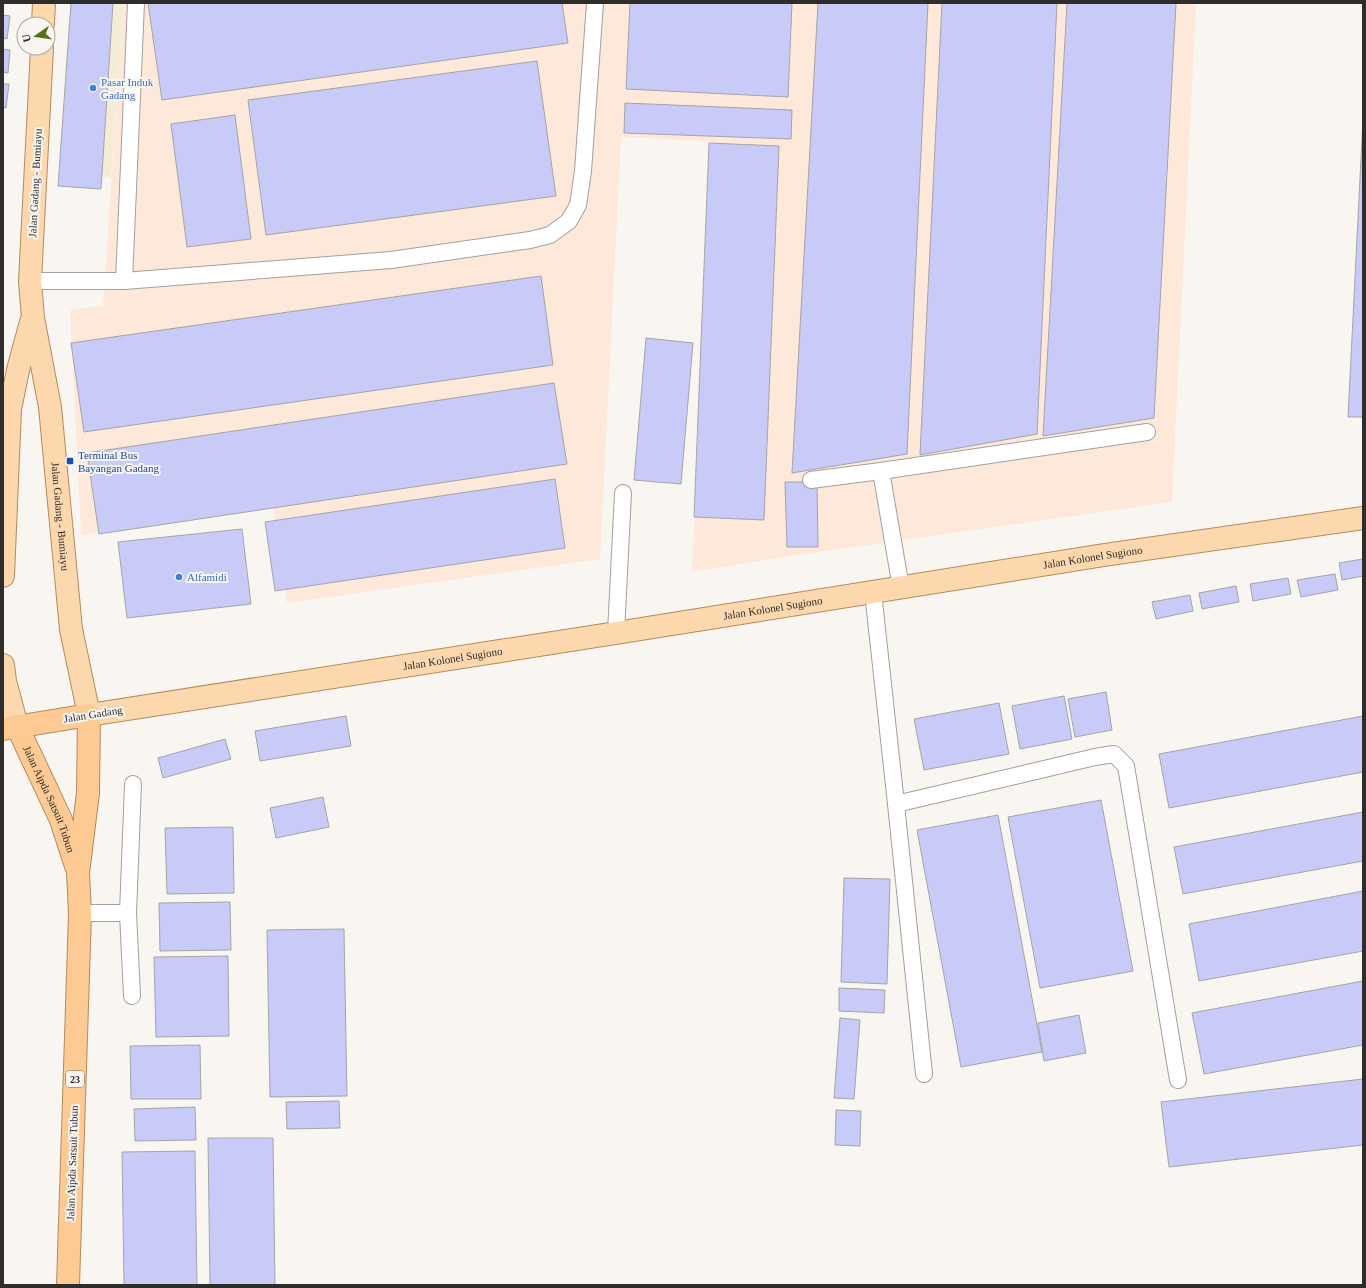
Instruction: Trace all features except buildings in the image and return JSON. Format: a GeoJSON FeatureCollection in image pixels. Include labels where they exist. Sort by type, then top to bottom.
{"type":"FeatureCollection","features":[{"type":"Feature","properties":{"kind":"highway","name":"Jalan Gadang"},"geometry":{"type":"LineString","coordinates":[[10,727],[89,715]]}},
{"type":"Feature","properties":{"kind":"highway","name":"Jalan Aipda Satsuit Tubun"},"geometry":{"type":"LineString","coordinates":[[68,1285],[80,913],[78,873],[88,794],[89,715]]}},
{"type":"Feature","properties":{"kind":"highway","name":"Jalan Aipda Satsuit Tubun"},"geometry":{"type":"LineString","coordinates":[[10,727],[61,820],[78,873]]}},
{"type":"Feature","properties":{"kind":"main road"},"geometry":{"type":"LineString","coordinates":[[43,16],[44,3]]}},
{"type":"Feature","properties":{"kind":"main road","name":"Jalan Gadang - Bumiayu"},"geometry":{"type":"LineString","coordinates":[[42,56],[30,281],[32,318],[50,407],[71,629],[89,715]]}},
{"type":"Feature","properties":{"kind":"main road","name":"Jalan Gadang - Bumiayu"},"geometry":{"type":"LineString","coordinates":[[3,576],[10,409],[18,370],[32,318]]}},
{"type":"Feature","properties":{"kind":"main road","name":"Jalan Kolonel Sugiono"},"geometry":{"type":"LineString","coordinates":[[183,700],[1104,555],[1363,518]]}},
{"type":"Feature","properties":{"kind":"main road"},"geometry":{"type":"LineString","coordinates":[[3,665],[10,727]]}},
{"type":"Feature","properties":{"kind":"main road","name":"Jalan Gadang"},"geometry":{"type":"LineString","coordinates":[[89,715],[183,700]]}},
{"type":"Feature","properties":{"kind":"lane"},"geometry":{"type":"LineString","coordinates":[[124,281],[136,3]]}},
{"type":"Feature","properties":{"kind":"lane"},"geometry":{"type":"LineString","coordinates":[[30,281],[124,281],[391,260],[530,240],[550,235],[570,221],[578,205],[583,172],[595,3]]}},
{"type":"Feature","properties":{"kind":"lane"},"geometry":{"type":"LineString","coordinates":[[811,480],[1148,432]]}},
{"type":"Feature","properties":{"kind":"lane"},"geometry":{"type":"LineString","coordinates":[[881,471],[901,588]]}},
{"type":"Feature","properties":{"kind":"lane"},"geometry":{"type":"LineString","coordinates":[[616,633],[623,493]]}},
{"type":"Feature","properties":{"kind":"lane"},"geometry":{"type":"LineString","coordinates":[[873,592],[924,1074]]}},
{"type":"Feature","properties":{"kind":"lane"},"geometry":{"type":"LineString","coordinates":[[896,804],[1095,757],[1114,754],[1126,766],[1178,1080]]}},
{"type":"Feature","properties":{"kind":"lane"},"geometry":{"type":"LineString","coordinates":[[132,996],[128,913],[133,784]]}},
{"type":"Feature","properties":{"kind":"lane"},"geometry":{"type":"LineString","coordinates":[[80,913],[128,913]]}},
{"type":"Feature","properties":{"kind":"shaded area","name":"Pasar Induk Gadang"},"geometry":{"type":"Polygon","coordinates":[[[71,3],[123,3],[111,177],[66,173],[71,3]]]}},
{"type":"Feature","properties":{"kind":"shaded area"},"geometry":{"type":"Polygon","coordinates":[[[123,3],[1196,3],[1172,502],[790,556],[692,572],[712,141],[621,137],[600,559],[287,603],[273,507],[81,535],[70,310],[103,306],[123,3]]]}},
{"type":"Feature","properties":{"kind":"place","name":"Pasar Induk Gadang"},"geometry":{"type":"Point","coordinates":[93,88]}},
{"type":"Feature","properties":{"kind":"place","name":"Terminal Bus Bayangan Gadang"},"geometry":{"type":"Point","coordinates":[70,461]}},
{"type":"Feature","properties":{"kind":"place","name":"Alfamidi"},"geometry":{"type":"Point","coordinates":[179,577]}}]}
